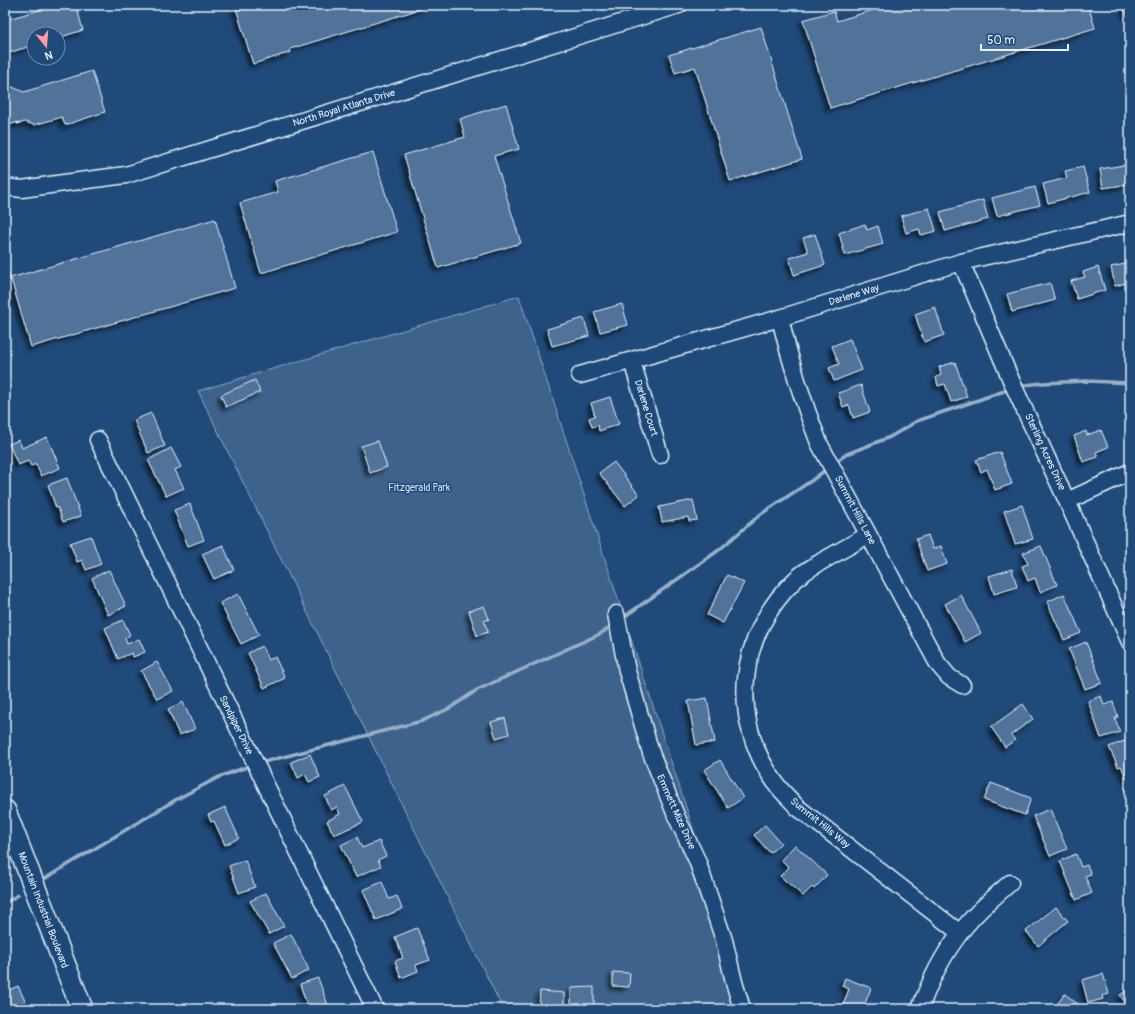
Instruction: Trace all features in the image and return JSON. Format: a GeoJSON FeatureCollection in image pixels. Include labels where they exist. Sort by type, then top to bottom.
{"type":"FeatureCollection","features":[{"type":"Feature","properties":{"kind":"main road","name":"Mountain Industrial Boulevard"},"geometry":{"type":"LineString","coordinates":[[5,811],[82,1009]]}},
{"type":"Feature","properties":{"kind":"street","name":"North Royal Atlanta Drive"},"geometry":{"type":"LineString","coordinates":[[5,187],[22,189],[126,175],[679,5]]}},
{"type":"Feature","properties":{"kind":"street","name":"Darlene Way"},"geometry":{"type":"LineString","coordinates":[[580,375],[780,318],[961,262],[1130,223]]}},
{"type":"Feature","properties":{"kind":"street","name":"Sterling Acres Drive"},"geometry":{"type":"LineString","coordinates":[[961,262],[1014,387],[1130,642]]}},
{"type":"Feature","properties":{"kind":"street","name":"Summit Hills Lane"},"geometry":{"type":"LineString","coordinates":[[780,318],[789,356],[809,418],[819,443],[938,664],[950,677],[962,685]]}},
{"type":"Feature","properties":{"kind":"street","name":"Darlene Court"},"geometry":{"type":"LineString","coordinates":[[632,361],[660,455]]}},
{"type":"Feature","properties":{"kind":"street","name":"Sandpiper Drive"},"geometry":{"type":"LineString","coordinates":[[98,440],[374,1009]]}},
{"type":"Feature","properties":{"kind":"street"},"geometry":{"type":"LineString","coordinates":[[1067,501],[1130,472]]}},
{"type":"Feature","properties":{"kind":"street","name":"Summit Hills Way"},"geometry":{"type":"LineString","coordinates":[[868,535],[796,578],[777,600],[763,620],[753,644],[747,666],[745,693],[747,718],[753,741],[764,764],[777,786],[797,807],[960,933]]}},
{"type":"Feature","properties":{"kind":"street","name":"Emmett Mize Drive"},"geometry":{"type":"LineString","coordinates":[[616,614],[626,671],[651,753],[699,866],[724,940],[742,1009]]}},
{"type":"Feature","properties":{"kind":"street"},"geometry":{"type":"LineString","coordinates":[[920,1009],[941,964],[960,933],[992,899],[1010,883]]}},
{"type":"Feature","properties":{"kind":"green space","name":"Fitzgerald Park"},"geometry":{"type":"Polygon","coordinates":[[[519,296],[752,1009],[503,1009],[198,391],[519,296]]]}},
{"type":"Feature","properties":{"kind":"building"},"geometry":{"type":"Polygon","coordinates":[[[56,5],[76,5],[83,30],[66,35],[66,26],[26,26],[26,47],[5,54],[5,20],[56,5]]]}},
{"type":"Feature","properties":{"kind":"building"},"geometry":{"type":"Polygon","coordinates":[[[235,5],[426,5],[427,7],[290,49],[291,52],[253,64],[235,5]]]}},
{"type":"Feature","properties":{"kind":"building"},"geometry":{"type":"Polygon","coordinates":[[[889,5],[1088,5],[1095,28],[830,108],[803,20],[834,11],[837,21],[889,5]]]}},
{"type":"Feature","properties":{"kind":"building"},"geometry":{"type":"Polygon","coordinates":[[[1123,5],[1130,5],[1130,17],[1128,18],[1123,5]]]}},
{"type":"Feature","properties":{"kind":"building"},"geometry":{"type":"Polygon","coordinates":[[[761,27],[802,159],[730,181],[695,67],[675,73],[669,55],[761,27]]]}},
{"type":"Feature","properties":{"kind":"building"},"geometry":{"type":"Polygon","coordinates":[[[92,71],[105,112],[65,125],[62,117],[34,125],[25,122],[17,124],[18,122],[9,125],[5,123],[5,84],[24,92],[92,71]]]}},
{"type":"Feature","properties":{"kind":"building"},"geometry":{"type":"Polygon","coordinates":[[[506,104],[519,149],[494,156],[521,243],[438,268],[404,155],[465,137],[460,119],[506,104]]]}},
{"type":"Feature","properties":{"kind":"building"},"geometry":{"type":"Polygon","coordinates":[[[373,152],[397,232],[261,273],[240,203],[278,192],[275,181],[373,152]]]}},
{"type":"Feature","properties":{"kind":"building"},"geometry":{"type":"Polygon","coordinates":[[[1130,164],[1130,184],[1103,188],[1100,169],[1130,164]]]}},
{"type":"Feature","properties":{"kind":"building"},"geometry":{"type":"Polygon","coordinates":[[[1083,167],[1090,192],[1048,203],[1043,184],[1067,178],[1065,171],[1083,167]]]}},
{"type":"Feature","properties":{"kind":"building"},"geometry":{"type":"Polygon","coordinates":[[[1035,187],[1040,205],[997,216],[992,198],[1035,187]]]}},
{"type":"Feature","properties":{"kind":"building"},"geometry":{"type":"Polygon","coordinates":[[[983,200],[988,219],[945,231],[940,212],[983,200]]]}},
{"type":"Feature","properties":{"kind":"building"},"geometry":{"type":"Polygon","coordinates":[[[929,208],[936,231],[921,235],[919,229],[906,233],[901,216],[929,208]]]}},
{"type":"Feature","properties":{"kind":"building"},"geometry":{"type":"Polygon","coordinates":[[[215,219],[235,288],[31,347],[11,279],[5,281],[5,259],[10,278],[215,219]]]}},
{"type":"Feature","properties":{"kind":"building"},"geometry":{"type":"Polygon","coordinates":[[[865,224],[867,230],[878,226],[883,244],[845,255],[839,233],[865,224]]]}},
{"type":"Feature","properties":{"kind":"building"},"geometry":{"type":"Polygon","coordinates":[[[815,234],[825,265],[794,275],[789,258],[808,252],[803,238],[815,234]]]}},
{"type":"Feature","properties":{"kind":"building"},"geometry":{"type":"Polygon","coordinates":[[[1130,263],[1130,282],[1115,286],[1111,267],[1130,263]]]}},
{"type":"Feature","properties":{"kind":"building"},"geometry":{"type":"Polygon","coordinates":[[[1098,267],[1105,290],[1077,299],[1071,281],[1085,277],[1083,272],[1098,267]]]}},
{"type":"Feature","properties":{"kind":"building"},"geometry":{"type":"Polygon","coordinates":[[[1050,283],[1055,300],[1012,312],[1007,294],[1050,283]]]}},
{"type":"Feature","properties":{"kind":"building"},"geometry":{"type":"Polygon","coordinates":[[[622,304],[628,325],[600,332],[594,312],[622,304]]]}},
{"type":"Feature","properties":{"kind":"building"},"geometry":{"type":"Polygon","coordinates":[[[935,307],[944,335],[924,342],[915,314],[935,307]]]}},
{"type":"Feature","properties":{"kind":"building"},"geometry":{"type":"Polygon","coordinates":[[[584,318],[589,336],[552,346],[547,329],[584,318]]]}},
{"type":"Feature","properties":{"kind":"building"},"geometry":{"type":"Polygon","coordinates":[[[850,339],[862,370],[834,381],[829,368],[839,364],[832,346],[850,339]]]}},
{"type":"Feature","properties":{"kind":"building"},"geometry":{"type":"Polygon","coordinates":[[[955,362],[967,397],[951,402],[945,384],[938,386],[936,377],[941,375],[939,367],[955,362]]]}},
{"type":"Feature","properties":{"kind":"building"},"geometry":{"type":"Polygon","coordinates":[[[255,380],[260,392],[226,407],[221,395],[255,380]]]}},
{"type":"Feature","properties":{"kind":"building"},"geometry":{"type":"Polygon","coordinates":[[[861,385],[870,412],[853,418],[849,405],[843,407],[838,393],[861,385]]]}},
{"type":"Feature","properties":{"kind":"building"},"geometry":{"type":"Polygon","coordinates":[[[610,397],[619,424],[599,431],[598,425],[592,427],[589,418],[595,416],[591,403],[610,397]]]}},
{"type":"Feature","properties":{"kind":"building"},"geometry":{"type":"Polygon","coordinates":[[[151,413],[165,446],[148,453],[134,420],[151,413]]]}},
{"type":"Feature","properties":{"kind":"building"},"geometry":{"type":"Polygon","coordinates":[[[1101,430],[1108,447],[1096,452],[1098,457],[1083,462],[1074,436],[1086,431],[1087,435],[1101,430]]]}},
{"type":"Feature","properties":{"kind":"building"},"geometry":{"type":"Polygon","coordinates":[[[47,437],[60,468],[41,476],[36,464],[31,466],[28,461],[18,465],[9,444],[19,440],[22,448],[47,437]]]}},
{"type":"Feature","properties":{"kind":"building"},"geometry":{"type":"Polygon","coordinates":[[[378,441],[387,467],[370,473],[361,446],[378,441]]]}},
{"type":"Feature","properties":{"kind":"building"},"geometry":{"type":"Polygon","coordinates":[[[171,448],[181,467],[175,470],[184,488],[166,496],[148,460],[171,448]]]}},
{"type":"Feature","properties":{"kind":"building"},"geometry":{"type":"Polygon","coordinates":[[[1000,452],[1012,484],[995,490],[987,469],[981,472],[976,460],[1000,452]]]}},
{"type":"Feature","properties":{"kind":"building"},"geometry":{"type":"Polygon","coordinates":[[[614,462],[639,495],[625,506],[599,473],[614,462]]]}},
{"type":"Feature","properties":{"kind":"building"},"geometry":{"type":"Polygon","coordinates":[[[67,478],[81,516],[63,522],[58,508],[56,508],[48,485],[67,478]]]}},
{"type":"Feature","properties":{"kind":"building"},"geometry":{"type":"Polygon","coordinates":[[[693,500],[697,520],[689,521],[688,517],[662,522],[659,507],[693,500]]]}},
{"type":"Feature","properties":{"kind":"building"},"geometry":{"type":"Polygon","coordinates":[[[190,504],[204,540],[188,546],[174,510],[190,504]]]}},
{"type":"Feature","properties":{"kind":"building"},"geometry":{"type":"Polygon","coordinates":[[[1022,505],[1033,539],[1015,544],[1004,511],[1022,505]]]}},
{"type":"Feature","properties":{"kind":"building"},"geometry":{"type":"Polygon","coordinates":[[[928,535],[933,549],[941,546],[947,564],[927,571],[916,539],[928,535]]]}},
{"type":"Feature","properties":{"kind":"building"},"geometry":{"type":"Polygon","coordinates":[[[91,536],[101,564],[86,570],[82,560],[77,562],[70,543],[91,536]]]}},
{"type":"Feature","properties":{"kind":"building"},"geometry":{"type":"Polygon","coordinates":[[[223,545],[234,570],[214,579],[202,554],[223,545]]]}},
{"type":"Feature","properties":{"kind":"building"},"geometry":{"type":"Polygon","coordinates":[[[1041,546],[1057,585],[1040,592],[1035,578],[1028,581],[1022,566],[1028,564],[1023,553],[1041,546]]]}},
{"type":"Feature","properties":{"kind":"building"},"geometry":{"type":"Polygon","coordinates":[[[1012,569],[1017,587],[994,594],[989,576],[1012,569]]]}},
{"type":"Feature","properties":{"kind":"building"},"geometry":{"type":"Polygon","coordinates":[[[109,570],[126,606],[108,615],[92,578],[109,570]]]}},
{"type":"Feature","properties":{"kind":"building"},"geometry":{"type":"Polygon","coordinates":[[[727,575],[744,583],[723,623],[707,615],[727,575]]]}},
{"type":"Feature","properties":{"kind":"building"},"geometry":{"type":"Polygon","coordinates":[[[238,594],[259,635],[241,644],[220,603],[238,594]]]}},
{"type":"Feature","properties":{"kind":"building"},"geometry":{"type":"Polygon","coordinates":[[[1064,594],[1081,633],[1064,640],[1047,602],[1064,594]]]}},
{"type":"Feature","properties":{"kind":"building"},"geometry":{"type":"Polygon","coordinates":[[[961,595],[981,633],[965,642],[945,604],[961,595]]]}},
{"type":"Feature","properties":{"kind":"building"},"geometry":{"type":"Polygon","coordinates":[[[484,606],[489,619],[484,621],[488,632],[477,636],[469,611],[484,606]]]}},
{"type":"Feature","properties":{"kind":"building"},"geometry":{"type":"Polygon","coordinates":[[[123,620],[130,635],[125,638],[127,644],[139,639],[145,652],[133,657],[132,653],[118,659],[105,628],[123,620]]]}},
{"type":"Feature","properties":{"kind":"building"},"geometry":{"type":"Polygon","coordinates":[[[1086,642],[1102,683],[1085,689],[1069,649],[1086,642]]]}},
{"type":"Feature","properties":{"kind":"building"},"geometry":{"type":"Polygon","coordinates":[[[262,646],[268,660],[275,657],[285,678],[264,688],[248,653],[262,646]]]}},
{"type":"Feature","properties":{"kind":"building"},"geometry":{"type":"Polygon","coordinates":[[[157,662],[173,691],[157,699],[141,671],[157,662]]]}},
{"type":"Feature","properties":{"kind":"building"},"geometry":{"type":"Polygon","coordinates":[[[1101,696],[1104,705],[1113,702],[1118,717],[1115,718],[1120,732],[1101,738],[1088,701],[1101,696]]]}},
{"type":"Feature","properties":{"kind":"building"},"geometry":{"type":"Polygon","coordinates":[[[707,698],[715,742],[696,745],[688,701],[707,698]]]}},
{"type":"Feature","properties":{"kind":"building"},"geometry":{"type":"Polygon","coordinates":[[[183,702],[195,729],[179,735],[168,709],[183,702]]]}},
{"type":"Feature","properties":{"kind":"building"},"geometry":{"type":"Polygon","coordinates":[[[1023,704],[1033,719],[1011,735],[1015,740],[1005,747],[991,727],[1023,704]]]}},
{"type":"Feature","properties":{"kind":"building"},"geometry":{"type":"Polygon","coordinates":[[[505,718],[509,734],[496,738],[491,722],[505,718]]]}},
{"type":"Feature","properties":{"kind":"building"},"geometry":{"type":"Polygon","coordinates":[[[1129,739],[1130,786],[1121,766],[1118,767],[1109,747],[1129,739]]]}},
{"type":"Feature","properties":{"kind":"building"},"geometry":{"type":"Polygon","coordinates":[[[310,754],[320,777],[309,782],[305,774],[298,778],[291,762],[310,754]]]}},
{"type":"Feature","properties":{"kind":"building"},"geometry":{"type":"Polygon","coordinates":[[[720,760],[743,798],[728,808],[704,770],[720,760]]]}},
{"type":"Feature","properties":{"kind":"building"},"geometry":{"type":"Polygon","coordinates":[[[991,783],[1031,798],[1025,815],[984,800],[991,783]]]}},
{"type":"Feature","properties":{"kind":"building"},"geometry":{"type":"Polygon","coordinates":[[[345,786],[363,822],[334,835],[327,821],[340,814],[337,807],[331,810],[325,796],[345,786]]]}},
{"type":"Feature","properties":{"kind":"building"},"geometry":{"type":"Polygon","coordinates":[[[225,807],[239,838],[225,845],[214,821],[211,822],[208,815],[225,807]]]}},
{"type":"Feature","properties":{"kind":"building"},"geometry":{"type":"Polygon","coordinates":[[[1050,809],[1067,849],[1050,856],[1033,816],[1050,809]]]}},
{"type":"Feature","properties":{"kind":"building"},"geometry":{"type":"Polygon","coordinates":[[[765,825],[781,843],[770,853],[754,835],[765,825]]]}},
{"type":"Feature","properties":{"kind":"building"},"geometry":{"type":"Polygon","coordinates":[[[357,837],[362,848],[379,841],[386,856],[378,860],[381,866],[356,877],[341,845],[357,837]]]}},
{"type":"Feature","properties":{"kind":"building"},"geometry":{"type":"Polygon","coordinates":[[[795,845],[827,875],[814,889],[812,887],[803,896],[780,876],[789,867],[781,860],[795,845]]]}},
{"type":"Feature","properties":{"kind":"building"},"geometry":{"type":"Polygon","coordinates":[[[1076,854],[1081,867],[1087,865],[1091,874],[1085,876],[1092,893],[1076,900],[1060,861],[1076,854]]]}},
{"type":"Feature","properties":{"kind":"building"},"geometry":{"type":"Polygon","coordinates":[[[245,860],[255,887],[239,893],[229,866],[245,860]]]}},
{"type":"Feature","properties":{"kind":"building"},"geometry":{"type":"Polygon","coordinates":[[[382,882],[389,899],[397,896],[402,909],[376,920],[363,890],[382,882]]]}},
{"type":"Feature","properties":{"kind":"building"},"geometry":{"type":"Polygon","coordinates":[[[266,893],[284,926],[269,934],[250,901],[266,893]]]}},
{"type":"Feature","properties":{"kind":"building"},"geometry":{"type":"Polygon","coordinates":[[[1056,907],[1068,921],[1038,946],[1026,931],[1056,907]]]}},
{"type":"Feature","properties":{"kind":"building"},"geometry":{"type":"Polygon","coordinates":[[[417,928],[430,960],[416,965],[418,971],[401,978],[395,961],[403,958],[395,937],[417,928]]]}},
{"type":"Feature","properties":{"kind":"building"},"geometry":{"type":"Polygon","coordinates":[[[291,934],[309,970],[292,979],[273,943],[291,934]]]}},
{"type":"Feature","properties":{"kind":"building"},"geometry":{"type":"Polygon","coordinates":[[[5,967],[11,978],[5,981],[5,967]]]}},
{"type":"Feature","properties":{"kind":"building"},"geometry":{"type":"Polygon","coordinates":[[[613,972],[630,973],[629,987],[613,986],[613,972]]]}},
{"type":"Feature","properties":{"kind":"building"},"geometry":{"type":"Polygon","coordinates":[[[1103,974],[1109,994],[1102,996],[1103,999],[1088,1003],[1082,980],[1103,974]]]}},
{"type":"Feature","properties":{"kind":"building"},"geometry":{"type":"Polygon","coordinates":[[[318,978],[329,1008],[308,1009],[300,984],[318,978]]]}},
{"type":"Feature","properties":{"kind":"building"},"geometry":{"type":"Polygon","coordinates":[[[845,978],[871,988],[863,1009],[842,1008],[849,989],[842,986],[845,978]]]}},
{"type":"Feature","properties":{"kind":"building"},"geometry":{"type":"Polygon","coordinates":[[[18,986],[27,1005],[16,1009],[7,1009],[5,1005],[5,992],[18,986]]]}},
{"type":"Feature","properties":{"kind":"building"},"geometry":{"type":"Polygon","coordinates":[[[594,987],[594,1005],[571,1006],[571,988],[594,987]]]}},
{"type":"Feature","properties":{"kind":"building"},"geometry":{"type":"Polygon","coordinates":[[[1130,989],[1130,1009],[1124,1009],[1122,1007],[1126,1004],[1120,995],[1130,989]]]}},
{"type":"Feature","properties":{"kind":"building"},"geometry":{"type":"Polygon","coordinates":[[[540,991],[564,993],[564,1009],[539,1009],[540,991]]]}},
{"type":"Feature","properties":{"kind":"building"},"geometry":{"type":"Polygon","coordinates":[[[1065,994],[1084,1009],[1053,1009],[1065,994]]]}},
{"type":"Feature","properties":{"kind":"waterway"},"geometry":{"type":"LineString","coordinates":[[1017,386],[1042,383],[1087,381],[1130,383]]}},
{"type":"Feature","properties":{"kind":"waterway"},"geometry":{"type":"LineString","coordinates":[[834,463],[847,454],[890,437],[917,421],[1010,389]]}},
{"type":"Feature","properties":{"kind":"waterway"},"geometry":{"type":"LineString","coordinates":[[621,619],[719,550],[761,514],[828,468]]}},
{"type":"Feature","properties":{"kind":"waterway"},"geometry":{"type":"LineString","coordinates":[[260,763],[422,721],[450,708],[477,690],[600,634],[613,625]]}},
{"type":"Feature","properties":{"kind":"waterway"},"geometry":{"type":"LineString","coordinates":[[41,881],[177,799],[219,777],[252,765]]}},
{"type":"Feature","properties":{"kind":"waterway"},"geometry":{"type":"LineString","coordinates":[[5,903],[18,895]]}}]}
